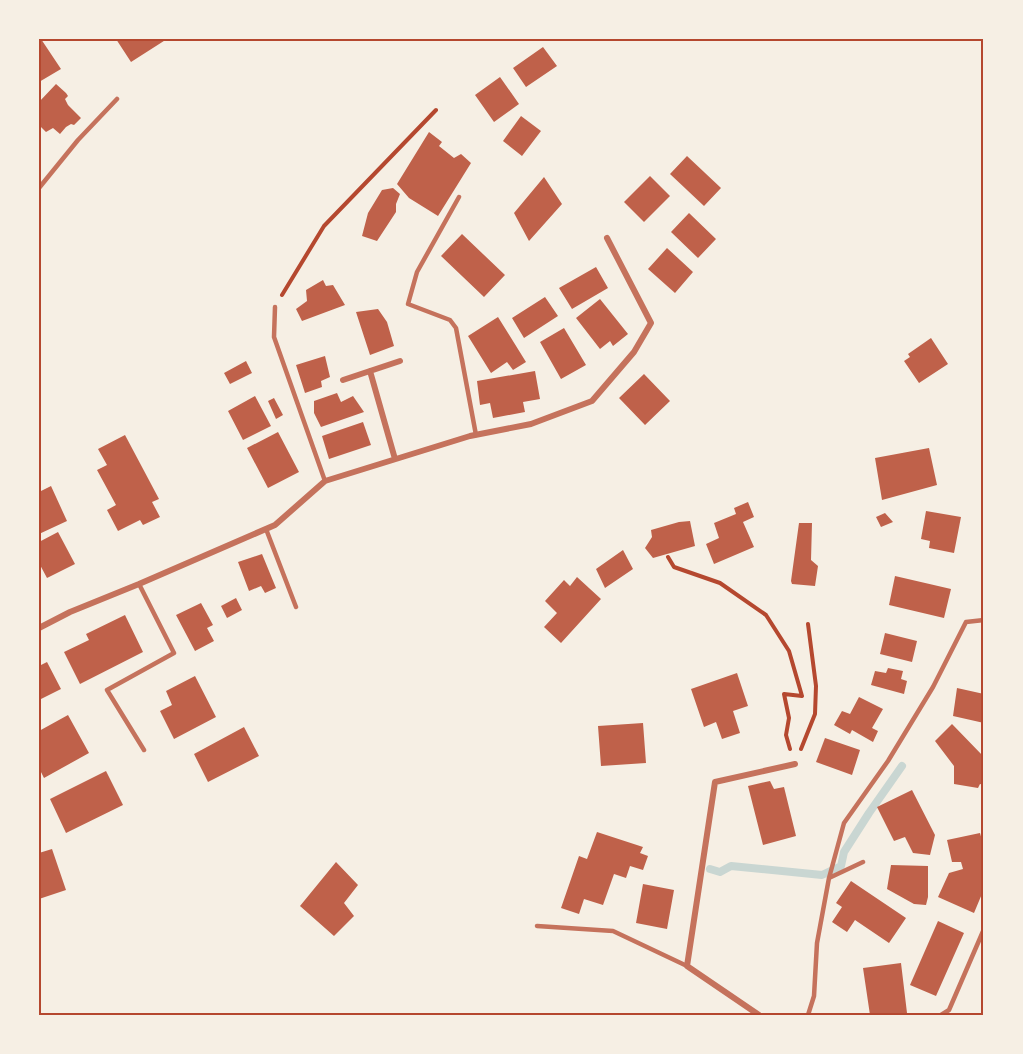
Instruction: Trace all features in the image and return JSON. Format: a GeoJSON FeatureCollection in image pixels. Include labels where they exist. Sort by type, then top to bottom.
{"type":"FeatureCollection","features":[{"type":"Feature","properties":{"kind":"street"},"geometry":{"type":"LineString","coordinates":[[39,628],[70,612],[275,525],[326,481],[476,435],[531,424],[592,400],[633,352],[651,323],[607,238]]}},
{"type":"Feature","properties":{"kind":"street"},"geometry":{"type":"LineString","coordinates":[[343,380],[400,361]]}},
{"type":"Feature","properties":{"kind":"street"},"geometry":{"type":"LineString","coordinates":[[370,371],[395,459]]}},
{"type":"Feature","properties":{"kind":"street"},"geometry":{"type":"LineString","coordinates":[[759,1015],[687,966],[715,782],[795,764]]}},
{"type":"Feature","properties":{"kind":"lane"},"geometry":{"type":"LineString","coordinates":[[39,188],[78,140],[117,99]]}},
{"type":"Feature","properties":{"kind":"lane"},"geometry":{"type":"LineString","coordinates":[[459,197],[417,272],[408,304],[450,320],[456,328],[476,435]]}},
{"type":"Feature","properties":{"kind":"lane"},"geometry":{"type":"LineString","coordinates":[[275,307],[274,337],[326,481]]}},
{"type":"Feature","properties":{"kind":"lane"},"geometry":{"type":"LineString","coordinates":[[266,529],[296,607]]}},
{"type":"Feature","properties":{"kind":"lane"},"geometry":{"type":"LineString","coordinates":[[139,584],[174,653],[107,690],[144,750]]}},
{"type":"Feature","properties":{"kind":"lane"},"geometry":{"type":"LineString","coordinates":[[808,1015],[814,996],[817,943],[831,867],[844,823],[888,761],[933,687],[966,622],[984,620]]}},
{"type":"Feature","properties":{"kind":"lane"},"geometry":{"type":"LineString","coordinates":[[829,878],[863,862]]}},
{"type":"Feature","properties":{"kind":"lane"},"geometry":{"type":"LineString","coordinates":[[537,926],[613,931],[687,966]]}},
{"type":"Feature","properties":{"kind":"lane"},"geometry":{"type":"LineString","coordinates":[[941,1015],[949,1010],[984,929]]}},
{"type":"Feature","properties":{"kind":"path"},"geometry":{"type":"LineString","coordinates":[[275,307],[324,226],[436,110]]}},
{"type":"Feature","properties":{"kind":"path"},"geometry":{"type":"LineString","coordinates":[[668,557],[674,567],[720,583],[766,615],[789,651],[802,696],[784,694],[789,718],[786,735],[795,764]]}},
{"type":"Feature","properties":{"kind":"path"},"geometry":{"type":"LineString","coordinates":[[795,764],[815,714],[816,686],[808,624]]}},
{"type":"Feature","properties":{"kind":"building"},"geometry":{"type":"Polygon","coordinates":[[[39,39],[61,69],[39,82],[39,39]]]}},
{"type":"Feature","properties":{"kind":"building"},"geometry":{"type":"Polygon","coordinates":[[[116,39],[167,39],[131,62],[116,39]]]}},
{"type":"Feature","properties":{"kind":"building"},"geometry":{"type":"Polygon","coordinates":[[[543,47],[557,66],[526,87],[513,68],[543,47]]]}},
{"type":"Feature","properties":{"kind":"building"},"geometry":{"type":"Polygon","coordinates":[[[500,77],[519,104],[494,122],[475,95],[500,77]]]}},
{"type":"Feature","properties":{"kind":"building"},"geometry":{"type":"Polygon","coordinates":[[[56,84],[68,96],[65,99],[68,105],[81,118],[74,125],[66,127],[60,134],[53,128],[46,132],[39,125],[39,102],[56,84]]]}},
{"type":"Feature","properties":{"kind":"building"},"geometry":{"type":"Polygon","coordinates":[[[521,116],[541,131],[522,156],[503,141],[521,116]]]}},
{"type":"Feature","properties":{"kind":"building"},"geometry":{"type":"Polygon","coordinates":[[[429,132],[442,142],[439,146],[454,158],[461,154],[471,163],[438,216],[409,198],[397,184],[429,132]]]}},
{"type":"Feature","properties":{"kind":"building"},"geometry":{"type":"Polygon","coordinates":[[[687,156],[721,188],[704,206],[670,174],[687,156]]]}},
{"type":"Feature","properties":{"kind":"building"},"geometry":{"type":"Polygon","coordinates":[[[650,176],[670,196],[644,222],[624,202],[650,176]]]}},
{"type":"Feature","properties":{"kind":"building"},"geometry":{"type":"Polygon","coordinates":[[[544,177],[562,204],[529,241],[514,213],[544,177]]]}},
{"type":"Feature","properties":{"kind":"building"},"geometry":{"type":"Polygon","coordinates":[[[393,188],[400,194],[396,212],[377,241],[362,236],[368,213],[382,190],[393,188]]]}},
{"type":"Feature","properties":{"kind":"building"},"geometry":{"type":"Polygon","coordinates":[[[689,213],[716,239],[698,258],[671,232],[689,213]]]}},
{"type":"Feature","properties":{"kind":"building"},"geometry":{"type":"Polygon","coordinates":[[[462,234],[505,275],[484,297],[441,256],[462,234]]]}},
{"type":"Feature","properties":{"kind":"building"},"geometry":{"type":"Polygon","coordinates":[[[667,248],[693,272],[675,293],[648,269],[667,248]]]}},
{"type":"Feature","properties":{"kind":"building"},"geometry":{"type":"Polygon","coordinates":[[[596,267],[608,288],[572,309],[559,288],[596,267]]]}},
{"type":"Feature","properties":{"kind":"building"},"geometry":{"type":"Polygon","coordinates":[[[323,280],[326,286],[333,285],[345,305],[302,321],[296,309],[307,301],[306,290],[323,280]]]}},
{"type":"Feature","properties":{"kind":"building"},"geometry":{"type":"Polygon","coordinates":[[[545,297],[558,316],[524,338],[512,318],[545,297]]]}},
{"type":"Feature","properties":{"kind":"building"},"geometry":{"type":"Polygon","coordinates":[[[600,299],[628,334],[613,346],[610,341],[600,349],[576,318],[600,299]]]}},
{"type":"Feature","properties":{"kind":"building"},"geometry":{"type":"Polygon","coordinates":[[[378,309],[387,322],[394,346],[370,355],[356,312],[378,309]]]}},
{"type":"Feature","properties":{"kind":"building"},"geometry":{"type":"Polygon","coordinates":[[[498,317],[526,362],[513,370],[507,362],[491,373],[468,336],[498,317]]]}},
{"type":"Feature","properties":{"kind":"building"},"geometry":{"type":"Polygon","coordinates":[[[564,328],[586,365],[561,379],[540,342],[564,328]]]}},
{"type":"Feature","properties":{"kind":"building"},"geometry":{"type":"Polygon","coordinates":[[[931,338],[948,364],[919,383],[904,361],[910,357],[908,354],[931,338]]]}},
{"type":"Feature","properties":{"kind":"building"},"geometry":{"type":"Polygon","coordinates":[[[325,356],[330,377],[321,381],[322,387],[305,393],[296,365],[325,356]]]}},
{"type":"Feature","properties":{"kind":"building"},"geometry":{"type":"Polygon","coordinates":[[[246,361],[252,373],[230,384],[224,373],[246,361]]]}},
{"type":"Feature","properties":{"kind":"building"},"geometry":{"type":"Polygon","coordinates":[[[535,371],[540,399],[523,402],[525,412],[493,418],[490,403],[480,405],[477,381],[535,371]]]}},
{"type":"Feature","properties":{"kind":"building"},"geometry":{"type":"Polygon","coordinates":[[[644,374],[670,401],[645,425],[619,398],[644,374]]]}},
{"type":"Feature","properties":{"kind":"building"},"geometry":{"type":"Polygon","coordinates":[[[337,393],[341,402],[353,396],[364,412],[321,427],[314,413],[314,401],[337,393]]]}},
{"type":"Feature","properties":{"kind":"building"},"geometry":{"type":"Polygon","coordinates":[[[255,396],[271,426],[243,440],[228,411],[255,396]]]}},
{"type":"Feature","properties":{"kind":"building"},"geometry":{"type":"Polygon","coordinates":[[[274,398],[283,415],[276,419],[268,401],[274,398]]]}},
{"type":"Feature","properties":{"kind":"building"},"geometry":{"type":"Polygon","coordinates":[[[363,422],[371,445],[329,459],[322,436],[363,422]]]}},
{"type":"Feature","properties":{"kind":"building"},"geometry":{"type":"Polygon","coordinates":[[[278,432],[299,472],[268,488],[247,448],[278,432]]]}},
{"type":"Feature","properties":{"kind":"building"},"geometry":{"type":"Polygon","coordinates":[[[125,435],[159,499],[152,502],[160,517],[143,525],[140,520],[118,531],[107,510],[116,505],[97,470],[107,465],[98,449],[125,435]]]}},
{"type":"Feature","properties":{"kind":"building"},"geometry":{"type":"Polygon","coordinates":[[[929,448],[937,485],[882,500],[875,458],[929,448]]]}},
{"type":"Feature","properties":{"kind":"building"},"geometry":{"type":"Polygon","coordinates":[[[51,486],[67,521],[39,534],[39,492],[51,486]]]}},
{"type":"Feature","properties":{"kind":"building"},"geometry":{"type":"Polygon","coordinates":[[[748,502],[754,517],[743,522],[754,547],[714,564],[706,544],[719,538],[714,523],[736,514],[734,508],[748,502]]]}},
{"type":"Feature","properties":{"kind":"building"},"geometry":{"type":"Polygon","coordinates":[[[926,511],[961,517],[954,553],[929,548],[930,541],[921,539],[926,511]]]}},
{"type":"Feature","properties":{"kind":"building"},"geometry":{"type":"Polygon","coordinates":[[[885,513],[893,522],[881,527],[876,517],[885,513]]]}},
{"type":"Feature","properties":{"kind":"building"},"geometry":{"type":"Polygon","coordinates":[[[690,521],[695,546],[653,558],[645,548],[652,537],[651,530],[690,521]]]}},
{"type":"Feature","properties":{"kind":"building"},"geometry":{"type":"Polygon","coordinates":[[[799,523],[812,523],[811,560],[818,566],[815,586],[792,584],[791,581],[799,523]]]}},
{"type":"Feature","properties":{"kind":"building"},"geometry":{"type":"Polygon","coordinates":[[[58,532],[75,564],[47,578],[39,563],[39,542],[58,532]]]}},
{"type":"Feature","properties":{"kind":"building"},"geometry":{"type":"Polygon","coordinates":[[[623,550],[633,569],[605,588],[596,569],[623,550]]]}},
{"type":"Feature","properties":{"kind":"building"},"geometry":{"type":"Polygon","coordinates":[[[262,554],[276,588],[265,593],[261,586],[249,591],[238,562],[262,554]]]}},
{"type":"Feature","properties":{"kind":"building"},"geometry":{"type":"Polygon","coordinates":[[[895,576],[951,589],[944,618],[889,605],[895,576]]]}},
{"type":"Feature","properties":{"kind":"building"},"geometry":{"type":"Polygon","coordinates":[[[577,577],[601,599],[561,643],[544,627],[557,613],[545,601],[564,580],[570,586],[577,577]]]}},
{"type":"Feature","properties":{"kind":"building"},"geometry":{"type":"Polygon","coordinates":[[[236,598],[242,610],[227,618],[221,606],[236,598]]]}},
{"type":"Feature","properties":{"kind":"building"},"geometry":{"type":"Polygon","coordinates":[[[201,603],[213,625],[207,628],[214,641],[195,651],[176,615],[201,603]]]}},
{"type":"Feature","properties":{"kind":"building"},"geometry":{"type":"Polygon","coordinates":[[[125,615],[143,652],[80,684],[64,652],[89,640],[86,634],[125,615]]]}},
{"type":"Feature","properties":{"kind":"building"},"geometry":{"type":"Polygon","coordinates":[[[885,633],[917,641],[912,662],[880,654],[885,633]]]}},
{"type":"Feature","properties":{"kind":"building"},"geometry":{"type":"Polygon","coordinates":[[[47,662],[61,689],[39,700],[39,666],[47,662]]]}},
{"type":"Feature","properties":{"kind":"building"},"geometry":{"type":"Polygon","coordinates":[[[888,668],[903,671],[901,679],[907,681],[904,694],[871,685],[875,671],[886,673],[888,668]]]}},
{"type":"Feature","properties":{"kind":"building"},"geometry":{"type":"Polygon","coordinates":[[[737,673],[748,706],[733,711],[740,733],[722,739],[716,722],[704,727],[691,689],[737,673]]]}},
{"type":"Feature","properties":{"kind":"building"},"geometry":{"type":"Polygon","coordinates":[[[195,676],[216,717],[174,739],[160,711],[172,705],[166,691],[195,676]]]}},
{"type":"Feature","properties":{"kind":"building"},"geometry":{"type":"Polygon","coordinates":[[[957,688],[984,694],[984,723],[953,716],[957,688]]]}},
{"type":"Feature","properties":{"kind":"building"},"geometry":{"type":"Polygon","coordinates":[[[859,697],[883,709],[872,728],[878,731],[873,742],[852,730],[850,734],[834,725],[842,711],[850,714],[859,697]]]}},
{"type":"Feature","properties":{"kind":"building"},"geometry":{"type":"Polygon","coordinates":[[[68,715],[89,753],[44,778],[39,768],[39,731],[68,715]]]}},
{"type":"Feature","properties":{"kind":"building"},"geometry":{"type":"Polygon","coordinates":[[[643,723],[646,763],[601,766],[598,726],[643,723]]]}},
{"type":"Feature","properties":{"kind":"building"},"geometry":{"type":"Polygon","coordinates":[[[952,724],[984,757],[984,785],[980,784],[978,788],[954,784],[954,766],[935,741],[952,724]]]}},
{"type":"Feature","properties":{"kind":"building"},"geometry":{"type":"Polygon","coordinates":[[[244,727],[259,756],[208,782],[194,754],[244,727]]]}},
{"type":"Feature","properties":{"kind":"building"},"geometry":{"type":"Polygon","coordinates":[[[825,738],[860,750],[852,775],[816,762],[825,738]]]}},
{"type":"Feature","properties":{"kind":"building"},"geometry":{"type":"Polygon","coordinates":[[[106,771],[123,805],[66,833],[50,799],[106,771]]]}},
{"type":"Feature","properties":{"kind":"building"},"geometry":{"type":"Polygon","coordinates":[[[770,781],[774,789],[784,787],[796,836],[763,845],[748,786],[770,781]]]}},
{"type":"Feature","properties":{"kind":"building"},"geometry":{"type":"Polygon","coordinates":[[[912,790],[935,835],[930,855],[913,853],[905,837],[894,841],[877,807],[912,790]]]}},
{"type":"Feature","properties":{"kind":"building"},"geometry":{"type":"Polygon","coordinates":[[[597,832],[643,847],[640,853],[648,856],[643,870],[630,866],[626,878],[614,874],[603,905],[584,899],[579,914],[561,908],[579,856],[587,859],[597,832]]]}},
{"type":"Feature","properties":{"kind":"building"},"geometry":{"type":"Polygon","coordinates":[[[980,833],[984,847],[984,889],[974,913],[938,897],[949,873],[963,869],[961,862],[952,862],[947,840],[980,833]]]}},
{"type":"Feature","properties":{"kind":"building"},"geometry":{"type":"Polygon","coordinates":[[[52,849],[66,890],[39,899],[39,853],[52,849]]]}},
{"type":"Feature","properties":{"kind":"building"},"geometry":{"type":"Polygon","coordinates":[[[336,862],[358,885],[344,903],[354,916],[334,936],[300,906],[336,862]]]}},
{"type":"Feature","properties":{"kind":"building"},"geometry":{"type":"Polygon","coordinates":[[[891,865],[928,866],[926,905],[914,904],[887,889],[891,865]]]}},
{"type":"Feature","properties":{"kind":"building"},"geometry":{"type":"Polygon","coordinates":[[[851,881],[906,918],[889,943],[855,920],[847,932],[832,922],[842,907],[836,903],[851,881]]]}},
{"type":"Feature","properties":{"kind":"building"},"geometry":{"type":"Polygon","coordinates":[[[643,884],[674,890],[667,929],[636,923],[643,884]]]}},
{"type":"Feature","properties":{"kind":"building"},"geometry":{"type":"Polygon","coordinates":[[[938,921],[964,933],[936,996],[910,985],[938,921]]]}},
{"type":"Feature","properties":{"kind":"building"},"geometry":{"type":"Polygon","coordinates":[[[901,963],[907,1013],[870,1015],[863,968],[901,963]]]}},
{"type":"Feature","properties":{"kind":"waterway"},"geometry":{"type":"LineString","coordinates":[[710,869],[720,872],[731,866],[822,875],[841,866],[844,852],[902,766]]}}]}
